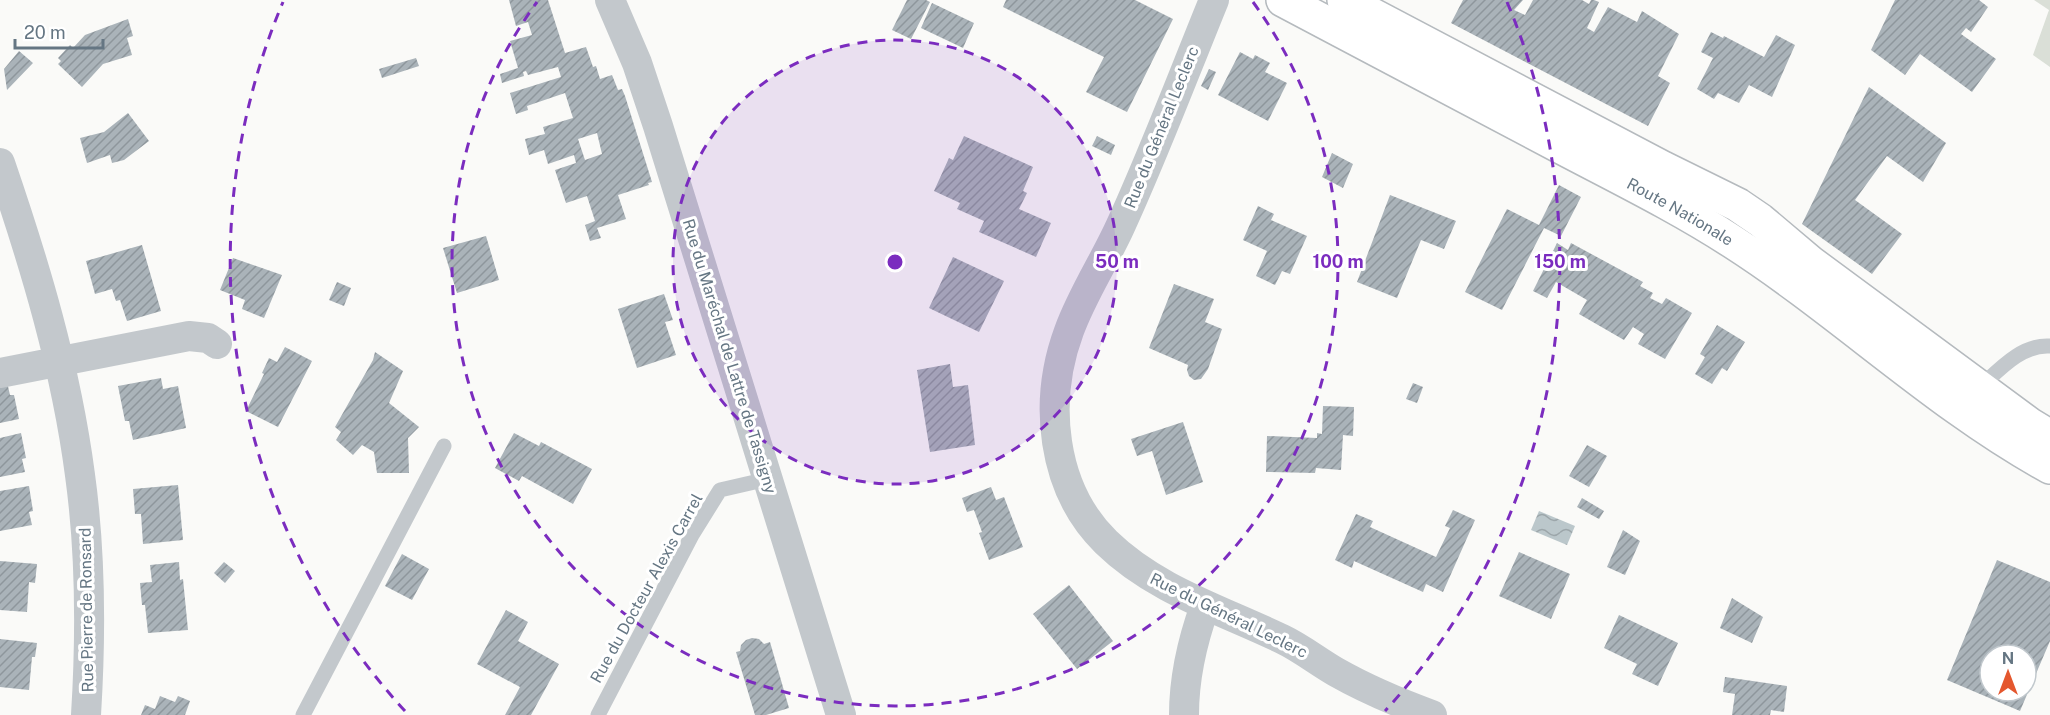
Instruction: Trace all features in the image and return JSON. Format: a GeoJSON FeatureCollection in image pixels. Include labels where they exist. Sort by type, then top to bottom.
{"type":"FeatureCollection","features":[{"type":"Feature","properties":{"kind":"main road","name":"Route Nationale"},"geometry":{"type":"LineString","coordinates":[[1283,0],[1653,196],[1723,236],[1968,397],[2050,437]]}},
{"type":"Feature","properties":{"kind":"main road","name":"Route Nationale"},"geometry":{"type":"LineString","coordinates":[[1344,0],[1738,206],[1760,220],[1968,397],[2014,447],[2050,468]]}},
{"type":"Feature","properties":{"kind":"street","name":"Rue du Maréchal de Lattre de Tassigny"},"geometry":{"type":"LineString","coordinates":[[610,0],[637,63],[658,126],[841,715]]}},
{"type":"Feature","properties":{"kind":"street","name":"Rue du Général Leclerc"},"geometry":{"type":"LineString","coordinates":[[1214,0],[1119,228],[1078,308],[1069,331],[1057,376],[1054,419],[1059,456],[1071,492],[1095,529],[1105,542],[1143,572],[1205,606],[1285,640],[1343,675],[1403,704],[1432,715]]}},
{"type":"Feature","properties":{"kind":"street","name":"Rue Pierre de Ronsard"},"geometry":{"type":"LineString","coordinates":[[0,163],[35,269],[60,362],[80,474],[87,549],[90,632],[87,715]]}},
{"type":"Feature","properties":{"kind":"street"},"geometry":{"type":"LineString","coordinates":[[0,373],[189,336],[208,338],[217,345]]}},
{"type":"Feature","properties":{"kind":"street"},"geometry":{"type":"LineString","coordinates":[[1184,715],[1185,681],[1189,656],[1205,606]]}},
{"type":"Feature","properties":{"kind":"lane"},"geometry":{"type":"LineString","coordinates":[[1968,397],[2023,350],[2042,345],[2050,346]]}},
{"type":"Feature","properties":{"kind":"lane"},"geometry":{"type":"LineString","coordinates":[[303,715],[444,446]]}},
{"type":"Feature","properties":{"kind":"lane","name":"Rue du Docteur Alexis Carrel"},"geometry":{"type":"LineString","coordinates":[[598,715],[692,535],[720,490],[768,478]]}},
{"type":"Feature","properties":{"kind":"shaded area"},"geometry":{"type":"Polygon","coordinates":[[[2034,0],[2050,0],[2050,67],[2033,55],[2049,10],[2034,0]]]}},
{"type":"Feature","properties":{"kind":"water"},"geometry":{"type":"Polygon","coordinates":[[[1539,511],[1575,526],[1567,545],[1531,530],[1539,511]]]}},
{"type":"Feature","properties":{"kind":"building"},"geometry":{"type":"Polygon","coordinates":[[[509,0],[548,0],[565,53],[586,47],[600,79],[612,75],[618,90],[622,89],[625,96],[652,182],[618,195],[626,219],[597,228],[601,238],[590,241],[585,225],[595,221],[587,196],[566,203],[555,170],[576,163],[574,155],[548,164],[544,150],[529,155],[525,139],[545,134],[543,127],[573,118],[565,93],[527,106],[528,110],[516,114],[510,93],[561,77],[558,67],[528,75],[526,71],[523,72],[524,76],[502,83],[500,74],[518,68],[510,41],[532,35],[528,22],[516,26],[509,0]],[[597,133],[578,139],[585,160],[602,154],[597,133]]]}},
{"type":"Feature","properties":{"kind":"building"},"geometry":{"type":"Polygon","coordinates":[[[907,0],[930,2],[911,39],[892,30],[907,0]]]}},
{"type":"Feature","properties":{"kind":"building"},"geometry":{"type":"Polygon","coordinates":[[[1006,0],[1135,0],[1173,19],[1127,112],[1086,92],[1104,57],[1003,7],[1006,0]]]}},
{"type":"Feature","properties":{"kind":"building"},"geometry":{"type":"Polygon","coordinates":[[[1463,0],[1523,0],[1514,10],[1525,15],[1533,0],[1582,0],[1589,4],[1591,0],[1594,0],[1599,2],[1587,28],[1594,32],[1608,7],[1637,22],[1642,11],[1679,34],[1658,76],[1670,83],[1648,126],[1451,23],[1463,0]]]}},
{"type":"Feature","properties":{"kind":"building"},"geometry":{"type":"Polygon","coordinates":[[[1895,0],[1979,0],[1988,7],[1971,32],[1966,28],[1961,34],[1996,59],[1972,92],[1920,54],[1905,75],[1871,50],[1895,0]]]}},
{"type":"Feature","properties":{"kind":"building"},"geometry":{"type":"Polygon","coordinates":[[[932,3],[974,23],[963,48],[921,28],[932,3]]]}},
{"type":"Feature","properties":{"kind":"building"},"geometry":{"type":"Polygon","coordinates":[[[128,19],[133,36],[127,38],[132,55],[103,64],[82,87],[58,64],[61,61],[58,58],[70,45],[73,48],[85,35],[128,19]]]}},
{"type":"Feature","properties":{"kind":"building"},"geometry":{"type":"Polygon","coordinates":[[[1711,32],[1723,38],[1724,36],[1764,57],[1776,35],[1795,45],[1772,97],[1749,85],[1739,103],[1718,93],[1714,99],[1697,89],[1713,58],[1701,52],[1711,32]]]}},
{"type":"Feature","properties":{"kind":"building"},"geometry":{"type":"Polygon","coordinates":[[[19,51],[33,63],[7,90],[4,69],[19,51]]]}},
{"type":"Feature","properties":{"kind":"building"},"geometry":{"type":"Polygon","coordinates":[[[1240,52],[1253,59],[1255,55],[1270,63],[1265,72],[1287,83],[1268,121],[1218,95],[1240,52]]]}},
{"type":"Feature","properties":{"kind":"building"},"geometry":{"type":"Polygon","coordinates":[[[416,58],[419,66],[382,78],[379,69],[416,58]]]}},
{"type":"Feature","properties":{"kind":"building"},"geometry":{"type":"Polygon","coordinates":[[[1209,69],[1216,72],[1208,90],[1201,86],[1209,69]]]}},
{"type":"Feature","properties":{"kind":"building"},"geometry":{"type":"Polygon","coordinates":[[[1869,87],[1946,143],[1923,182],[1887,156],[1855,200],[1902,234],[1872,274],[1802,224],[1869,87]]]}},
{"type":"Feature","properties":{"kind":"building"},"geometry":{"type":"Polygon","coordinates":[[[128,113],[149,141],[124,160],[112,163],[110,155],[87,163],[80,138],[104,132],[128,113]]]}},
{"type":"Feature","properties":{"kind":"building"},"geometry":{"type":"Polygon","coordinates":[[[964,136],[1033,167],[1023,191],[1027,193],[1019,209],[1051,223],[1036,257],[979,232],[984,221],[957,209],[960,203],[934,191],[949,158],[953,160],[964,136]]]}},
{"type":"Feature","properties":{"kind":"building"},"geometry":{"type":"Polygon","coordinates":[[[1097,136],[1115,145],[1111,155],[1092,146],[1097,136]]]}},
{"type":"Feature","properties":{"kind":"building"},"geometry":{"type":"Polygon","coordinates":[[[1332,153],[1353,164],[1343,188],[1322,177],[1332,153]]]}},
{"type":"Feature","properties":{"kind":"building"},"geometry":{"type":"Polygon","coordinates":[[[1559,185],[1581,197],[1561,236],[1544,228],[1502,310],[1465,292],[1507,209],[1539,225],[1559,185]]]}},
{"type":"Feature","properties":{"kind":"building"},"geometry":{"type":"Polygon","coordinates":[[[1390,195],[1456,221],[1444,249],[1421,240],[1397,298],[1357,282],[1390,195]]]}},
{"type":"Feature","properties":{"kind":"building"},"geometry":{"type":"Polygon","coordinates":[[[1258,206],[1274,214],[1271,220],[1307,236],[1290,274],[1282,271],[1275,285],[1256,276],[1267,251],[1243,240],[1258,206]]]}},
{"type":"Feature","properties":{"kind":"building"},"geometry":{"type":"Polygon","coordinates":[[[486,236],[499,280],[457,293],[443,248],[486,236]]]}},
{"type":"Feature","properties":{"kind":"building"},"geometry":{"type":"Polygon","coordinates":[[[1557,243],[1568,250],[1571,243],[1643,282],[1640,286],[1653,293],[1650,298],[1662,304],[1666,298],[1692,313],[1665,359],[1638,344],[1644,334],[1633,327],[1624,340],[1579,314],[1587,300],[1556,282],[1547,298],[1533,291],[1557,243]]]}},
{"type":"Feature","properties":{"kind":"building"},"geometry":{"type":"Polygon","coordinates":[[[142,245],[161,311],[127,321],[120,300],[116,301],[112,289],[95,294],[86,261],[142,245]]]}},
{"type":"Feature","properties":{"kind":"building"},"geometry":{"type":"Polygon","coordinates":[[[953,257],[1004,281],[979,332],[929,308],[953,257]]]}},
{"type":"Feature","properties":{"kind":"building"},"geometry":{"type":"Polygon","coordinates":[[[233,258],[282,275],[264,318],[242,309],[245,300],[220,290],[233,258]]]}},
{"type":"Feature","properties":{"kind":"building"},"geometry":{"type":"Polygon","coordinates":[[[337,282],[351,288],[344,306],[329,300],[337,282]]]}},
{"type":"Feature","properties":{"kind":"building"},"geometry":{"type":"Polygon","coordinates":[[[1174,284],[1214,299],[1205,322],[1222,329],[1208,369],[1201,379],[1194,380],[1189,376],[1188,365],[1149,348],[1174,284]]]}},
{"type":"Feature","properties":{"kind":"building"},"geometry":{"type":"Polygon","coordinates":[[[664,294],[673,320],[665,322],[676,355],[637,368],[618,309],[664,294]]]}},
{"type":"Feature","properties":{"kind":"building"},"geometry":{"type":"Polygon","coordinates":[[[1717,325],[1745,342],[1727,371],[1722,368],[1712,384],[1695,374],[1705,357],[1700,354],[1717,325]]]}},
{"type":"Feature","properties":{"kind":"building"},"geometry":{"type":"Polygon","coordinates":[[[285,347],[312,361],[278,427],[246,411],[269,358],[277,362],[285,347]]]}},
{"type":"Feature","properties":{"kind":"building"},"geometry":{"type":"Polygon","coordinates":[[[375,352],[403,371],[389,403],[419,427],[408,438],[409,473],[377,473],[374,452],[362,445],[353,455],[336,440],[341,432],[335,427],[373,360],[375,352]]]}},
{"type":"Feature","properties":{"kind":"building"},"geometry":{"type":"Polygon","coordinates":[[[950,364],[953,387],[968,385],[975,445],[930,452],[917,370],[950,364]]]}},
{"type":"Feature","properties":{"kind":"building"},"geometry":{"type":"Polygon","coordinates":[[[161,378],[163,389],[178,386],[186,428],[133,440],[129,421],[125,421],[118,386],[161,378]]]}},
{"type":"Feature","properties":{"kind":"building"},"geometry":{"type":"Polygon","coordinates":[[[7,382],[10,395],[14,395],[19,419],[0,423],[0,383],[7,382]]]}},
{"type":"Feature","properties":{"kind":"building"},"geometry":{"type":"Polygon","coordinates":[[[1413,383],[1423,387],[1417,403],[1406,399],[1413,383]]]}},
{"type":"Feature","properties":{"kind":"building"},"geometry":{"type":"Polygon","coordinates":[[[1323,406],[1354,407],[1353,436],[1343,435],[1341,470],[1316,468],[1315,473],[1266,472],[1267,436],[1317,438],[1317,433],[1322,434],[1323,406]]]}},
{"type":"Feature","properties":{"kind":"building"},"geometry":{"type":"Polygon","coordinates":[[[1183,422],[1203,482],[1166,495],[1152,451],[1137,456],[1131,439],[1183,422]]]}},
{"type":"Feature","properties":{"kind":"building"},"geometry":{"type":"Polygon","coordinates":[[[21,433],[26,458],[22,459],[25,472],[0,477],[0,438],[21,433]]]}},
{"type":"Feature","properties":{"kind":"building"},"geometry":{"type":"Polygon","coordinates":[[[514,433],[539,446],[541,442],[592,469],[573,504],[522,476],[519,481],[495,468],[514,433]]]}},
{"type":"Feature","properties":{"kind":"building"},"geometry":{"type":"Polygon","coordinates":[[[1587,445],[1607,456],[1589,487],[1569,476],[1587,445]]]}},
{"type":"Feature","properties":{"kind":"building"},"geometry":{"type":"Polygon","coordinates":[[[178,485],[183,540],[143,544],[141,514],[135,514],[133,489],[178,485]]]}},
{"type":"Feature","properties":{"kind":"building"},"geometry":{"type":"Polygon","coordinates":[[[29,486],[33,511],[29,512],[32,525],[0,531],[0,491],[29,486]]]}},
{"type":"Feature","properties":{"kind":"building"},"geometry":{"type":"Polygon","coordinates":[[[991,487],[996,500],[1004,497],[1023,547],[989,560],[979,533],[982,532],[974,510],[967,512],[962,498],[991,487]]]}},
{"type":"Feature","properties":{"kind":"building"},"geometry":{"type":"Polygon","coordinates":[[[1582,498],[1604,511],[1599,519],[1577,507],[1582,498]]]}},
{"type":"Feature","properties":{"kind":"building"},"geometry":{"type":"Polygon","coordinates":[[[1453,510],[1475,520],[1443,592],[1426,584],[1423,592],[1354,561],[1352,568],[1335,560],[1356,514],[1373,521],[1370,527],[1436,557],[1450,528],[1445,526],[1453,510]]]}},
{"type":"Feature","properties":{"kind":"building"},"geometry":{"type":"Polygon","coordinates":[[[1623,530],[1640,541],[1625,575],[1607,567],[1623,530]]]}},
{"type":"Feature","properties":{"kind":"building"},"geometry":{"type":"Polygon","coordinates":[[[1519,552],[1570,574],[1551,619],[1499,596],[1519,552]]]}},
{"type":"Feature","properties":{"kind":"building"},"geometry":{"type":"Polygon","coordinates":[[[402,554],[429,569],[412,600],[385,586],[402,554]]]}},
{"type":"Feature","properties":{"kind":"building"},"geometry":{"type":"Polygon","coordinates":[[[1997,560],[2050,582],[2050,641],[2038,669],[2038,643],[1978,643],[1978,693],[1947,680],[1997,560]]]}},
{"type":"Feature","properties":{"kind":"building"},"geometry":{"type":"Polygon","coordinates":[[[0,561],[37,564],[35,583],[29,582],[27,612],[0,610],[0,561]]]}},
{"type":"Feature","properties":{"kind":"building"},"geometry":{"type":"Polygon","coordinates":[[[179,562],[188,630],[148,633],[140,583],[152,582],[150,565],[179,562]]]}},
{"type":"Feature","properties":{"kind":"building"},"geometry":{"type":"Polygon","coordinates":[[[224,562],[235,571],[225,583],[214,573],[224,562]]]}},
{"type":"Feature","properties":{"kind":"building"},"geometry":{"type":"Polygon","coordinates":[[[1069,585],[1113,641],[1077,669],[1033,614],[1069,585]]]}},
{"type":"Feature","properties":{"kind":"building"},"geometry":{"type":"Polygon","coordinates":[[[1732,598],[1763,617],[1752,643],[1720,628],[1732,598]]]}},
{"type":"Feature","properties":{"kind":"building"},"geometry":{"type":"Polygon","coordinates":[[[506,610],[528,622],[518,641],[559,664],[531,715],[505,715],[520,687],[477,664],[506,610]]]}},
{"type":"Feature","properties":{"kind":"building"},"geometry":{"type":"Polygon","coordinates":[[[1619,615],[1678,643],[1658,686],[1632,674],[1637,664],[1604,648],[1619,615]]]}},
{"type":"Feature","properties":{"kind":"building"},"geometry":{"type":"Polygon","coordinates":[[[0,639],[37,643],[35,657],[32,657],[29,690],[0,687],[0,639]]]}},
{"type":"Feature","properties":{"kind":"building"},"geometry":{"type":"Polygon","coordinates":[[[759,639],[764,644],[770,642],[789,708],[766,715],[755,715],[736,652],[740,651],[741,645],[746,640],[759,639]]]}},
{"type":"Feature","properties":{"kind":"building"},"geometry":{"type":"Polygon","coordinates":[[[1725,677],[1787,686],[1784,712],[1771,710],[1770,715],[1732,715],[1735,694],[1723,692],[1725,677]]]}},
{"type":"Feature","properties":{"kind":"building"},"geometry":{"type":"Polygon","coordinates":[[[160,696],[175,702],[178,696],[190,701],[185,715],[141,715],[145,705],[155,709],[160,696]]]}},
{"type":"Feature","properties":{"kind":"building"},"geometry":{"type":"Polygon","coordinates":[[[2001,703],[2023,703],[2020,711],[2001,703]]]}}]}
